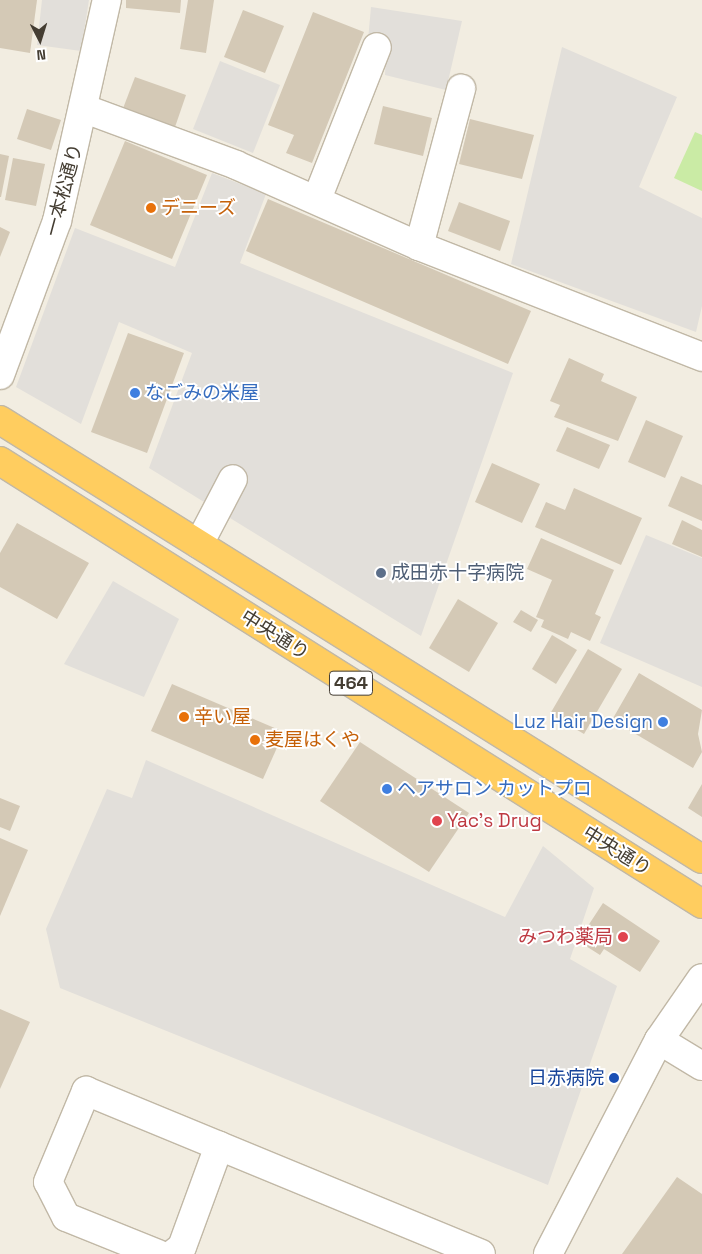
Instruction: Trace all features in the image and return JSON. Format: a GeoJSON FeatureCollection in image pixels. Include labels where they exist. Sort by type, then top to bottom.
{"type":"FeatureCollection","features":[{"type":"Feature","properties":{"kind":"highway","name":"中央通り"},"geometry":{"type":"LineString","coordinates":[[0,420],[702,859]]}},
{"type":"Feature","properties":{"kind":"highway","name":"中央通り"},"geometry":{"type":"LineString","coordinates":[[0,461],[702,904]]}},
{"type":"Feature","properties":{"kind":"street","name":"一本松通り"},"geometry":{"type":"LineString","coordinates":[[0,374],[57,221],[85,109],[107,0]]}},
{"type":"Feature","properties":{"kind":"street"},"geometry":{"type":"LineString","coordinates":[[317,199],[377,47]]}},
{"type":"Feature","properties":{"kind":"street"},"geometry":{"type":"LineString","coordinates":[[419,246],[461,89]]}},
{"type":"Feature","properties":{"kind":"street"},"geometry":{"type":"LineString","coordinates":[[85,109],[317,199],[419,246],[702,357]]}},
{"type":"Feature","properties":{"kind":"street"},"geometry":{"type":"LineString","coordinates":[[199,544],[233,479]]}},
{"type":"Feature","properties":{"kind":"street"},"geometry":{"type":"LineString","coordinates":[[548,1254],[659,1040],[702,978]]}},
{"type":"Feature","properties":{"kind":"street"},"geometry":{"type":"LineString","coordinates":[[659,1040],[702,1066]]}},
{"type":"Feature","properties":{"kind":"street"},"geometry":{"type":"LineString","coordinates":[[158,1254],[66,1217],[48,1182],[86,1091],[481,1254]]}},
{"type":"Feature","properties":{"kind":"street"},"geometry":{"type":"LineString","coordinates":[[173,1254],[182,1247],[219,1146]]}},
{"type":"Feature","properties":{"kind":"green space"},"geometry":{"type":"Polygon","coordinates":[[[695,132],[702,135],[702,191],[674,178],[695,132]]]}},
{"type":"Feature","properties":{"kind":"shaded area"},"geometry":{"type":"Polygon","coordinates":[[[42,0],[89,0],[81,51],[37,45],[42,0]]]}},
{"type":"Feature","properties":{"kind":"shaded area"},"geometry":{"type":"Polygon","coordinates":[[[371,7],[462,21],[446,90],[385,75],[386,54],[368,40],[371,7]]]}},
{"type":"Feature","properties":{"kind":"shaded area"},"geometry":{"type":"Polygon","coordinates":[[[562,47],[677,97],[639,187],[702,218],[702,306],[696,332],[511,264],[562,47]]]}},
{"type":"Feature","properties":{"kind":"shaded area"},"geometry":{"type":"Polygon","coordinates":[[[220,61],[280,85],[253,153],[193,129],[220,61]]]}},
{"type":"Feature","properties":{"kind":"shaded area"},"geometry":{"type":"Polygon","coordinates":[[[212,173],[266,194],[240,263],[513,373],[421,636],[149,468],[192,353],[119,322],[81,424],[16,387],[75,228],[175,267],[212,173]]]}},
{"type":"Feature","properties":{"kind":"shaded area"},"geometry":{"type":"Polygon","coordinates":[[[646,535],[702,558],[702,687],[600,643],[646,535]]]}},
{"type":"Feature","properties":{"kind":"shaded area"},"geometry":{"type":"Polygon","coordinates":[[[113,581],[179,619],[144,697],[64,664],[113,581]]]}},
{"type":"Feature","properties":{"kind":"shaded area"},"geometry":{"type":"Polygon","coordinates":[[[146,760],[505,917],[543,846],[594,888],[570,959],[617,986],[548,1185],[60,988],[46,929],[107,789],[132,798],[146,760]]]}},
{"type":"Feature","properties":{"kind":"building"},"geometry":{"type":"Polygon","coordinates":[[[0,0],[37,0],[30,53],[0,48],[0,0]]]}},
{"type":"Feature","properties":{"kind":"building"},"geometry":{"type":"Polygon","coordinates":[[[126,0],[181,0],[180,13],[126,8],[126,0]]]}},
{"type":"Feature","properties":{"kind":"building"},"geometry":{"type":"Polygon","coordinates":[[[188,0],[214,0],[206,53],[180,49],[188,0]]]}},
{"type":"Feature","properties":{"kind":"building"},"geometry":{"type":"Polygon","coordinates":[[[243,10],[284,26],[265,73],[224,57],[243,10]]]}},
{"type":"Feature","properties":{"kind":"building"},"geometry":{"type":"Polygon","coordinates":[[[313,12],[364,32],[312,163],[286,153],[294,135],[268,125],[313,12]]]}},
{"type":"Feature","properties":{"kind":"building"},"geometry":{"type":"Polygon","coordinates":[[[135,77],[186,95],[174,130],[122,111],[135,77]]]}},
{"type":"Feature","properties":{"kind":"building"},"geometry":{"type":"Polygon","coordinates":[[[383,106],[432,118],[423,156],[374,144],[383,106]]]}},
{"type":"Feature","properties":{"kind":"building"},"geometry":{"type":"Polygon","coordinates":[[[27,109],[61,120],[51,150],[17,139],[27,109]]]}},
{"type":"Feature","properties":{"kind":"building"},"geometry":{"type":"Polygon","coordinates":[[[470,119],[534,135],[522,179],[459,164],[470,119]]]}},
{"type":"Feature","properties":{"kind":"building"},"geometry":{"type":"Polygon","coordinates":[[[125,141],[207,175],[172,259],[90,225],[125,141]]]}},
{"type":"Feature","properties":{"kind":"building"},"geometry":{"type":"Polygon","coordinates":[[[0,154],[9,156],[1,197],[0,197],[0,154]]]}},
{"type":"Feature","properties":{"kind":"building"},"geometry":{"type":"Polygon","coordinates":[[[13,158],[45,164],[36,206],[5,200],[13,158]]]}},
{"type":"Feature","properties":{"kind":"building"},"geometry":{"type":"Polygon","coordinates":[[[268,199],[531,311],[508,364],[246,251],[268,199]]]}},
{"type":"Feature","properties":{"kind":"building"},"geometry":{"type":"Polygon","coordinates":[[[459,202],[510,221],[500,251],[448,231],[459,202]]]}},
{"type":"Feature","properties":{"kind":"building"},"geometry":{"type":"Polygon","coordinates":[[[0,227],[10,232],[0,257],[0,227]]]}},
{"type":"Feature","properties":{"kind":"building"},"geometry":{"type":"Polygon","coordinates":[[[128,333],[184,353],[147,453],[91,432],[128,333]]]}},
{"type":"Feature","properties":{"kind":"building"},"geometry":{"type":"Polygon","coordinates":[[[569,358],[604,374],[601,381],[637,397],[618,441],[554,417],[560,405],[550,401],[569,358]]]}},
{"type":"Feature","properties":{"kind":"building"},"geometry":{"type":"Polygon","coordinates":[[[646,420],[683,436],[665,478],[628,462],[646,420]]]}},
{"type":"Feature","properties":{"kind":"building"},"geometry":{"type":"Polygon","coordinates":[[[567,427],[610,445],[599,469],[556,451],[567,427]]]}},
{"type":"Feature","properties":{"kind":"building"},"geometry":{"type":"Polygon","coordinates":[[[492,463],[540,484],[522,523],[475,502],[492,463]]]}},
{"type":"Feature","properties":{"kind":"building"},"geometry":{"type":"Polygon","coordinates":[[[681,476],[702,485],[702,521],[668,506],[681,476]]]}},
{"type":"Feature","properties":{"kind":"building"},"geometry":{"type":"Polygon","coordinates":[[[574,488],[642,518],[621,565],[535,527],[546,502],[565,510],[574,488]]]}},
{"type":"Feature","properties":{"kind":"building"},"geometry":{"type":"Polygon","coordinates":[[[682,520],[702,530],[702,557],[672,544],[682,520]]]}},
{"type":"Feature","properties":{"kind":"building"},"geometry":{"type":"Polygon","coordinates":[[[17,523],[89,563],[57,619],[0,587],[0,553],[17,523]]]}},
{"type":"Feature","properties":{"kind":"building"},"geometry":{"type":"Polygon","coordinates":[[[541,538],[614,570],[595,614],[601,617],[590,641],[571,632],[568,639],[541,627],[544,620],[536,617],[552,580],[527,569],[541,538]]]}},
{"type":"Feature","properties":{"kind":"building"},"geometry":{"type":"Polygon","coordinates":[[[458,599],[498,623],[469,672],[429,648],[458,599]]]}},
{"type":"Feature","properties":{"kind":"building"},"geometry":{"type":"Polygon","coordinates":[[[521,610],[538,620],[531,632],[513,622],[521,610]]]}},
{"type":"Feature","properties":{"kind":"building"},"geometry":{"type":"Polygon","coordinates":[[[552,635],[577,650],[556,684],[532,669],[552,635]]]}},
{"type":"Feature","properties":{"kind":"building"},"geometry":{"type":"Polygon","coordinates":[[[588,649],[622,669],[584,734],[550,714],[588,649]]]}},
{"type":"Feature","properties":{"kind":"building"},"geometry":{"type":"Polygon","coordinates":[[[639,673],[702,710],[698,734],[702,752],[693,768],[612,720],[639,673]]]}},
{"type":"Feature","properties":{"kind":"building"},"geometry":{"type":"Polygon","coordinates":[[[172,684],[284,732],[263,779],[151,731],[172,684]]]}},
{"type":"Feature","properties":{"kind":"building"},"geometry":{"type":"Polygon","coordinates":[[[360,742],[469,813],[429,872],[320,801],[360,742]]]}},
{"type":"Feature","properties":{"kind":"building"},"geometry":{"type":"Polygon","coordinates":[[[702,784],[702,817],[688,808],[702,784]]]}},
{"type":"Feature","properties":{"kind":"building"},"geometry":{"type":"Polygon","coordinates":[[[0,798],[20,806],[10,831],[0,827],[0,798]]]}},
{"type":"Feature","properties":{"kind":"building"},"geometry":{"type":"Polygon","coordinates":[[[0,838],[28,850],[0,916],[0,838]]]}},
{"type":"Feature","properties":{"kind":"building"},"geometry":{"type":"Polygon","coordinates":[[[603,903],[660,941],[640,972],[604,949],[600,955],[578,941],[603,903]]]}},
{"type":"Feature","properties":{"kind":"building"},"geometry":{"type":"Polygon","coordinates":[[[0,1009],[30,1022],[0,1089],[0,1009]]]}},
{"type":"Feature","properties":{"kind":"building"},"geometry":{"type":"Polygon","coordinates":[[[677,1177],[702,1194],[702,1254],[622,1254],[677,1177]]]}},
{"type":"Feature","properties":{"kind":"place","name":"デニーズ"},"geometry":{"type":"Point","coordinates":[151,208]}},
{"type":"Feature","properties":{"kind":"place","name":"なごみの米屋"},"geometry":{"type":"Point","coordinates":[135,393]}},
{"type":"Feature","properties":{"kind":"place","name":"成田赤十字病院"},"geometry":{"type":"Point","coordinates":[381,573]}},
{"type":"Feature","properties":{"kind":"place","name":"辛い屋"},"geometry":{"type":"Point","coordinates":[184,717]}},
{"type":"Feature","properties":{"kind":"place","name":"Luz Hair Design"},"geometry":{"type":"Point","coordinates":[663,722]}},
{"type":"Feature","properties":{"kind":"place","name":"麦屋はくや"},"geometry":{"type":"Point","coordinates":[255,740]}},
{"type":"Feature","properties":{"kind":"place","name":"ヘアサロン カットプロ"},"geometry":{"type":"Point","coordinates":[387,789]}},
{"type":"Feature","properties":{"kind":"place","name":"Yac's Drug"},"geometry":{"type":"Point","coordinates":[437,821]}},
{"type":"Feature","properties":{"kind":"place","name":"みつわ薬局"},"geometry":{"type":"Point","coordinates":[623,937]}},
{"type":"Feature","properties":{"kind":"place","name":"日赤病院"},"geometry":{"type":"Point","coordinates":[614,1078]}}]}
